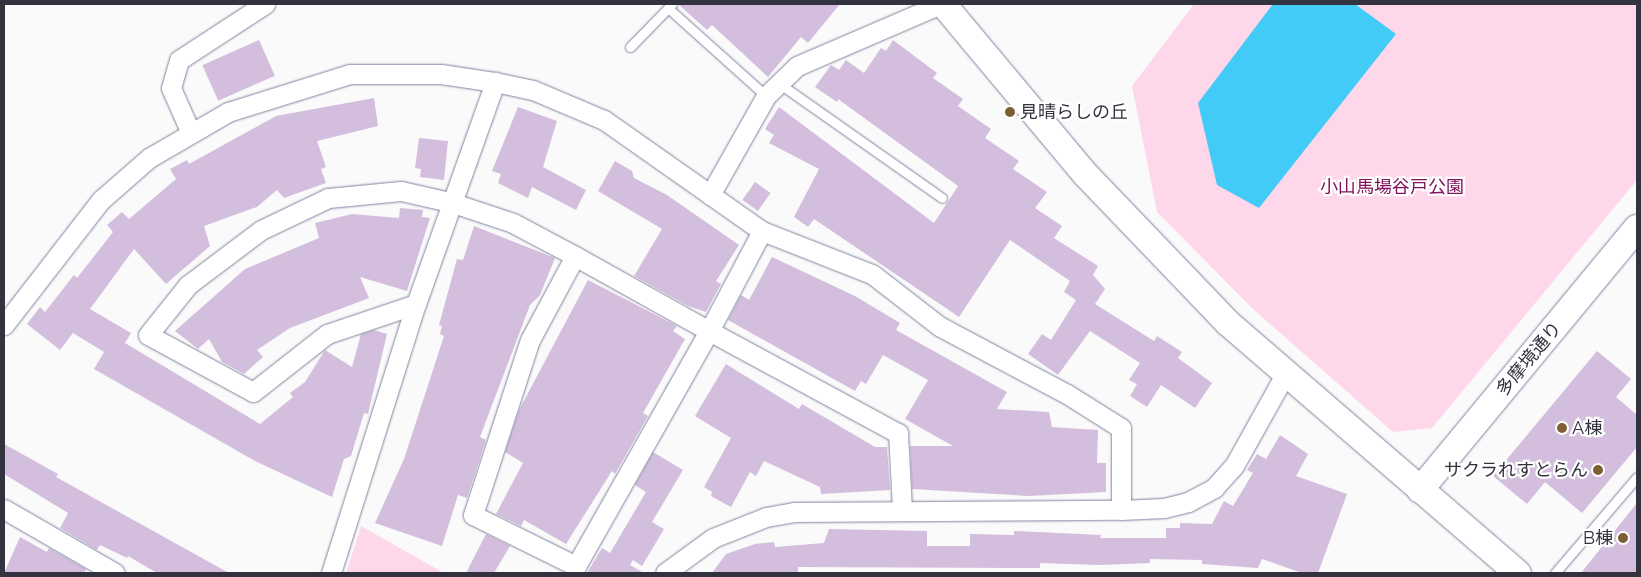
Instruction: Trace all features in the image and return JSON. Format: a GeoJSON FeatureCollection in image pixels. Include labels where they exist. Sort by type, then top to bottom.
{"type":"FeatureCollection","features":[{"type":"Feature","properties":{"kind":"street"},"geometry":{"type":"LineString","coordinates":[[190,131],[171,88],[179,60],[265,4]]}},
{"type":"Feature","properties":{"kind":"street"},"geometry":{"type":"LineString","coordinates":[[710,195],[773,90],[797,66],[942,4],[1086,175],[1197,292],[1284,376],[1518,573]]}},
{"type":"Feature","properties":{"kind":"street"},"geometry":{"type":"LineString","coordinates":[[4,325],[101,200],[149,158],[190,131],[228,112],[350,74],[441,74],[495,82],[533,90],[604,120],[762,231],[872,274],[939,326],[1068,394],[1121,428],[1121,510]]}},
{"type":"Feature","properties":{"kind":"street"},"geometry":{"type":"LineString","coordinates":[[331,573],[450,202],[495,82]]}},
{"type":"Feature","properties":{"kind":"street"},"geometry":{"type":"LineString","coordinates":[[416,304],[327,334],[254,392],[148,335],[188,285],[262,230],[328,198],[401,191],[450,202],[513,222],[898,432],[902,509]]}},
{"type":"Feature","properties":{"kind":"street","name":"多摩境通り"},"geometry":{"type":"LineString","coordinates":[[1420,490],[1637,228]]}},
{"type":"Feature","properties":{"kind":"street"},"geometry":{"type":"LineString","coordinates":[[575,256],[530,340],[473,515],[576,566],[709,330],[762,231]]}},
{"type":"Feature","properties":{"kind":"street"},"geometry":{"type":"LineString","coordinates":[[665,573],[713,538],[766,517],[902,509],[1121,510],[1172,506],[1214,488],[1234,466],[1284,376]]}},
{"type":"Feature","properties":{"kind":"street"},"geometry":{"type":"LineString","coordinates":[[4,509],[113,573]]}},
{"type":"Feature","properties":{"kind":"lane"},"geometry":{"type":"LineString","coordinates":[[630,47],[670,6],[773,90],[942,198]]}},
{"type":"Feature","properties":{"kind":"lane"},"geometry":{"type":"LineString","coordinates":[[1555,573],[1637,476]]}},
{"type":"Feature","properties":{"kind":"green space","name":"小山馬場谷戸公園"},"geometry":{"type":"Polygon","coordinates":[[[1194,4],[1637,4],[1637,180],[1432,428],[1393,432],[1254,310],[1157,212],[1132,86],[1194,4]]]}},
{"type":"Feature","properties":{"kind":"green space"},"geometry":{"type":"Polygon","coordinates":[[[361,526],[444,573],[346,573],[361,526]]]}},
{"type":"Feature","properties":{"kind":"water"},"geometry":{"type":"Polygon","coordinates":[[[1273,4],[1355,4],[1396,34],[1259,208],[1217,185],[1198,103],[1273,4]]]}},
{"type":"Feature","properties":{"kind":"building"},"geometry":{"type":"Polygon","coordinates":[[[678,4],[840,4],[808,43],[801,37],[768,77],[712,25],[707,30],[678,4]]]}},
{"type":"Feature","properties":{"kind":"building"},"geometry":{"type":"Polygon","coordinates":[[[259,40],[275,76],[218,101],[202,65],[259,40]]]}},
{"type":"Feature","properties":{"kind":"building"},"geometry":{"type":"Polygon","coordinates":[[[893,40],[937,73],[933,78],[963,99],[958,106],[991,129],[985,138],[1019,161],[1013,169],[1047,192],[1035,208],[1062,226],[1054,238],[1098,266],[1093,275],[1105,289],[1095,304],[1154,341],[1157,336],[1182,352],[1178,358],[1212,383],[1195,408],[1161,385],[1147,407],[1130,396],[1137,384],[1129,380],[1140,363],[1090,331],[1058,375],[1028,354],[1042,334],[1051,340],[1076,300],[1064,292],[1070,281],[1010,240],[959,317],[814,219],[808,227],[794,217],[819,169],[769,143],[774,135],[765,129],[779,107],[934,223],[958,186],[838,99],[837,102],[815,87],[831,65],[839,70],[846,60],[864,73],[881,48],[886,51],[893,40]]]}},
{"type":"Feature","properties":{"kind":"building"},"geometry":{"type":"Polygon","coordinates":[[[374,98],[378,126],[317,141],[326,167],[321,169],[326,183],[284,198],[277,190],[257,207],[204,226],[210,246],[166,284],[134,249],[90,309],[131,333],[125,343],[260,424],[293,397],[290,393],[305,382],[325,350],[352,367],[361,334],[374,330],[387,334],[368,414],[364,413],[351,456],[344,459],[332,497],[255,461],[94,369],[104,352],[73,333],[60,350],[27,324],[40,307],[45,312],[74,275],[77,278],[113,232],[107,225],[122,212],[129,219],[176,179],[170,169],[187,160],[189,164],[276,116],[374,98]]]}},
{"type":"Feature","properties":{"kind":"building"},"geometry":{"type":"Polygon","coordinates":[[[518,107],[557,121],[543,167],[586,190],[576,210],[532,187],[528,198],[498,183],[501,174],[492,171],[518,107]]]}},
{"type":"Feature","properties":{"kind":"building"},"geometry":{"type":"Polygon","coordinates":[[[419,138],[448,141],[444,180],[420,177],[421,169],[415,168],[419,138]]]}},
{"type":"Feature","properties":{"kind":"building"},"geometry":{"type":"Polygon","coordinates":[[[615,161],[632,171],[634,178],[667,195],[739,245],[716,281],[721,284],[706,312],[688,306],[634,276],[662,229],[598,191],[615,161]]]}},
{"type":"Feature","properties":{"kind":"building"},"geometry":{"type":"Polygon","coordinates":[[[755,182],[771,193],[758,211],[742,200],[755,182]]]}},
{"type":"Feature","properties":{"kind":"building"},"geometry":{"type":"Polygon","coordinates":[[[400,208],[423,210],[422,217],[430,218],[407,291],[360,277],[369,298],[290,328],[257,350],[263,357],[244,374],[222,362],[209,339],[198,349],[175,331],[245,269],[319,238],[315,223],[352,214],[399,218],[400,208]]]}},
{"type":"Feature","properties":{"kind":"building"},"geometry":{"type":"Polygon","coordinates":[[[474,226],[555,258],[540,295],[530,305],[480,437],[486,440],[467,498],[458,495],[442,546],[375,523],[404,459],[444,336],[440,334],[442,326],[439,325],[457,259],[463,260],[474,226]]]}},
{"type":"Feature","properties":{"kind":"building"},"geometry":{"type":"Polygon","coordinates":[[[772,257],[855,296],[900,323],[896,330],[1007,392],[997,409],[1049,412],[1052,427],[1098,430],[1097,463],[1106,463],[1106,492],[1029,496],[912,489],[910,446],[953,446],[905,419],[928,380],[883,355],[866,384],[861,381],[855,391],[728,320],[741,295],[749,300],[772,257]]]}},
{"type":"Feature","properties":{"kind":"building"},"geometry":{"type":"Polygon","coordinates":[[[588,280],[677,326],[673,331],[685,339],[643,413],[648,416],[615,474],[612,471],[566,544],[524,520],[521,526],[496,514],[523,463],[505,452],[519,410],[588,280]]]}},
{"type":"Feature","properties":{"kind":"building"},"geometry":{"type":"Polygon","coordinates":[[[1597,351],[1631,379],[1616,397],[1637,415],[1637,447],[1582,513],[1545,482],[1527,504],[1493,476],[1597,351]]]}},
{"type":"Feature","properties":{"kind":"building"},"geometry":{"type":"Polygon","coordinates":[[[726,364],[799,409],[802,404],[875,447],[887,447],[890,490],[821,494],[820,487],[764,461],[756,476],[750,472],[731,507],[711,496],[712,492],[704,487],[731,438],[695,416],[726,364]]]}},
{"type":"Feature","properties":{"kind":"building"},"geometry":{"type":"Polygon","coordinates":[[[1280,435],[1308,454],[1296,476],[1347,494],[1318,573],[1302,573],[1262,559],[1258,568],[1202,564],[1202,560],[1150,559],[1150,563],[1099,565],[1040,563],[1040,568],[798,567],[798,573],[712,573],[726,554],[755,544],[774,542],[775,547],[824,543],[829,529],[927,531],[927,546],[970,546],[970,534],[1014,535],[1014,531],[1101,535],[1100,538],[1166,538],[1166,528],[1180,528],[1180,523],[1212,524],[1224,501],[1233,506],[1253,473],[1247,470],[1257,454],[1266,459],[1280,435]]]}},
{"type":"Feature","properties":{"kind":"building"},"geometry":{"type":"Polygon","coordinates":[[[4,444],[58,474],[56,477],[229,573],[157,573],[128,556],[127,558],[100,545],[97,550],[60,528],[68,513],[4,474],[4,444]]]}},
{"type":"Feature","properties":{"kind":"building"},"geometry":{"type":"Polygon","coordinates":[[[653,452],[683,470],[652,522],[664,529],[642,566],[633,560],[630,565],[644,573],[587,573],[602,548],[610,553],[646,492],[635,485],[653,452]]]}},
{"type":"Feature","properties":{"kind":"building","name":"B棟"},"geometry":{"type":"Polygon","coordinates":[[[1637,503],[1637,573],[1581,573],[1637,503]]]}},
{"type":"Feature","properties":{"kind":"building"},"geometry":{"type":"Polygon","coordinates":[[[486,534],[510,546],[494,573],[466,573],[486,534]]]}},
{"type":"Feature","properties":{"kind":"building"},"geometry":{"type":"Polygon","coordinates":[[[20,537],[47,552],[49,548],[86,569],[84,573],[4,573],[20,537]]]}},
{"type":"Feature","properties":{"kind":"place","name":"見晴らしの丘"},"geometry":{"type":"Point","coordinates":[1010,112]}},
{"type":"Feature","properties":{"kind":"place","name":"A棟"},"geometry":{"type":"Point","coordinates":[1562,428]}},
{"type":"Feature","properties":{"kind":"place","name":"サクラれすとらん"},"geometry":{"type":"Point","coordinates":[1598,470]}},
{"type":"Feature","properties":{"kind":"place","name":"B棟"},"geometry":{"type":"Point","coordinates":[1623,538]}}]}
